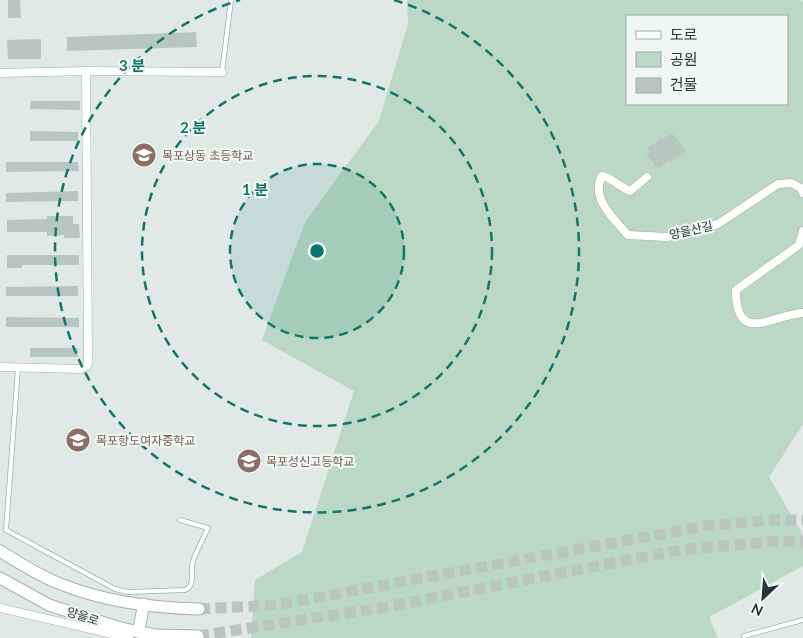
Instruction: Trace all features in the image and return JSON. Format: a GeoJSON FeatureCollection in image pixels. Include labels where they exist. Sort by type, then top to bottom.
{"type":"FeatureCollection","features":[{"type":"Feature","properties":{"kind":"street"},"geometry":{"type":"LineString","coordinates":[[0,73],[86,71],[222,72]]}},
{"type":"Feature","properties":{"kind":"street"},"geometry":{"type":"LineString","coordinates":[[0,367],[81,370],[88,364],[86,71]]}},
{"type":"Feature","properties":{"kind":"street","name":"양을산길"},"geometry":{"type":"LineString","coordinates":[[646,177],[630,191],[618,186],[606,176],[602,176],[598,182],[597,190],[610,215],[628,235],[667,237],[718,224],[778,184],[791,183],[801,188],[803,193]]}},
{"type":"Feature","properties":{"kind":"street"},"geometry":{"type":"LineString","coordinates":[[803,231],[799,245],[736,290],[736,302],[739,315],[746,322],[762,324],[803,313]]}},
{"type":"Feature","properties":{"kind":"street","name":"양을로"},"geometry":{"type":"LineString","coordinates":[[0,551],[49,579],[72,588],[117,600],[199,609]]}},
{"type":"Feature","properties":{"kind":"street","name":"양을로"},"geometry":{"type":"LineString","coordinates":[[2,579],[49,605],[134,635],[198,636]]}},
{"type":"Feature","properties":{"kind":"street"},"geometry":{"type":"LineString","coordinates":[[0,608],[134,635],[144,604]]}},
{"type":"Feature","properties":{"kind":"lane"},"geometry":{"type":"LineString","coordinates":[[222,72],[231,0]]}},
{"type":"Feature","properties":{"kind":"lane"},"geometry":{"type":"LineString","coordinates":[[6,530],[18,368]]}},
{"type":"Feature","properties":{"kind":"lane"},"geometry":{"type":"LineString","coordinates":[[0,529],[6,530],[101,583],[128,592],[142,593],[185,590],[193,582],[193,562],[208,528],[180,520]]}},
{"type":"Feature","properties":{"kind":"lane"},"geometry":{"type":"LineString","coordinates":[[744,636],[803,620]]}},
{"type":"Feature","properties":{"kind":"green space"},"geometry":{"type":"Polygon","coordinates":[[[407,0],[800,0],[803,2],[803,424],[769,477],[803,535],[803,566],[709,617],[718,638],[251,638],[255,580],[302,552],[354,391],[262,340],[305,222],[379,121],[408,24],[407,0]]]}},
{"type":"Feature","properties":{"kind":"building"},"geometry":{"type":"Polygon","coordinates":[[[8,0],[20,0],[21,18],[8,18],[8,0]]]}},
{"type":"Feature","properties":{"kind":"building"},"geometry":{"type":"Polygon","coordinates":[[[196,32],[197,47],[67,51],[67,37],[196,32]]]}},
{"type":"Feature","properties":{"kind":"building"},"geometry":{"type":"Polygon","coordinates":[[[41,39],[41,59],[8,59],[7,40],[41,39]]]}},
{"type":"Feature","properties":{"kind":"building"},"geometry":{"type":"Polygon","coordinates":[[[31,101],[80,101],[80,110],[30,109],[31,101]]]}},
{"type":"Feature","properties":{"kind":"building"},"geometry":{"type":"Polygon","coordinates":[[[30,131],[78,132],[78,141],[30,141],[30,131]]]}},
{"type":"Feature","properties":{"kind":"building"},"geometry":{"type":"Polygon","coordinates":[[[672,133],[686,150],[671,162],[669,160],[658,169],[646,154],[650,152],[647,149],[661,138],[662,140],[672,133]]]}},
{"type":"Feature","properties":{"kind":"building"},"geometry":{"type":"Polygon","coordinates":[[[6,162],[78,162],[79,171],[6,172],[6,162]]]}},
{"type":"Feature","properties":{"kind":"building"},"geometry":{"type":"Polygon","coordinates":[[[78,191],[78,201],[6,202],[6,193],[78,191]]]}},
{"type":"Feature","properties":{"kind":"building"},"geometry":{"type":"Polygon","coordinates":[[[47,216],[73,216],[73,224],[79,224],[80,238],[64,238],[64,235],[47,236],[47,232],[7,232],[7,220],[47,219],[47,216]]]}},
{"type":"Feature","properties":{"kind":"building"},"geometry":{"type":"Polygon","coordinates":[[[7,255],[79,255],[79,265],[22,265],[22,268],[7,268],[7,255]]]}},
{"type":"Feature","properties":{"kind":"building"},"geometry":{"type":"Polygon","coordinates":[[[78,286],[78,296],[6,296],[6,287],[78,286]]]}},
{"type":"Feature","properties":{"kind":"building"},"geometry":{"type":"Polygon","coordinates":[[[6,317],[79,318],[79,327],[6,327],[6,317]]]}},
{"type":"Feature","properties":{"kind":"building"},"geometry":{"type":"Polygon","coordinates":[[[30,348],[78,348],[78,357],[30,357],[30,348]]]}},
{"type":"Feature","properties":{"kind":"tunnel"},"geometry":{"type":"LineString","coordinates":[[199,609],[276,605],[705,526],[774,520],[803,520]]}},
{"type":"Feature","properties":{"kind":"tunnel"},"geometry":{"type":"LineString","coordinates":[[198,636],[386,607],[680,550],[778,541],[803,542]]}},
{"type":"Feature","properties":{"kind":"place","name":"목포상동 초등학교"},"geometry":{"type":"Point","coordinates":[144,155]}},
{"type":"Feature","properties":{"kind":"place","name":"목포항도여자중학교"},"geometry":{"type":"Point","coordinates":[78,440]}},
{"type":"Feature","properties":{"kind":"place","name":"목포성신고등학교"},"geometry":{"type":"Point","coordinates":[249,461]}}]}
